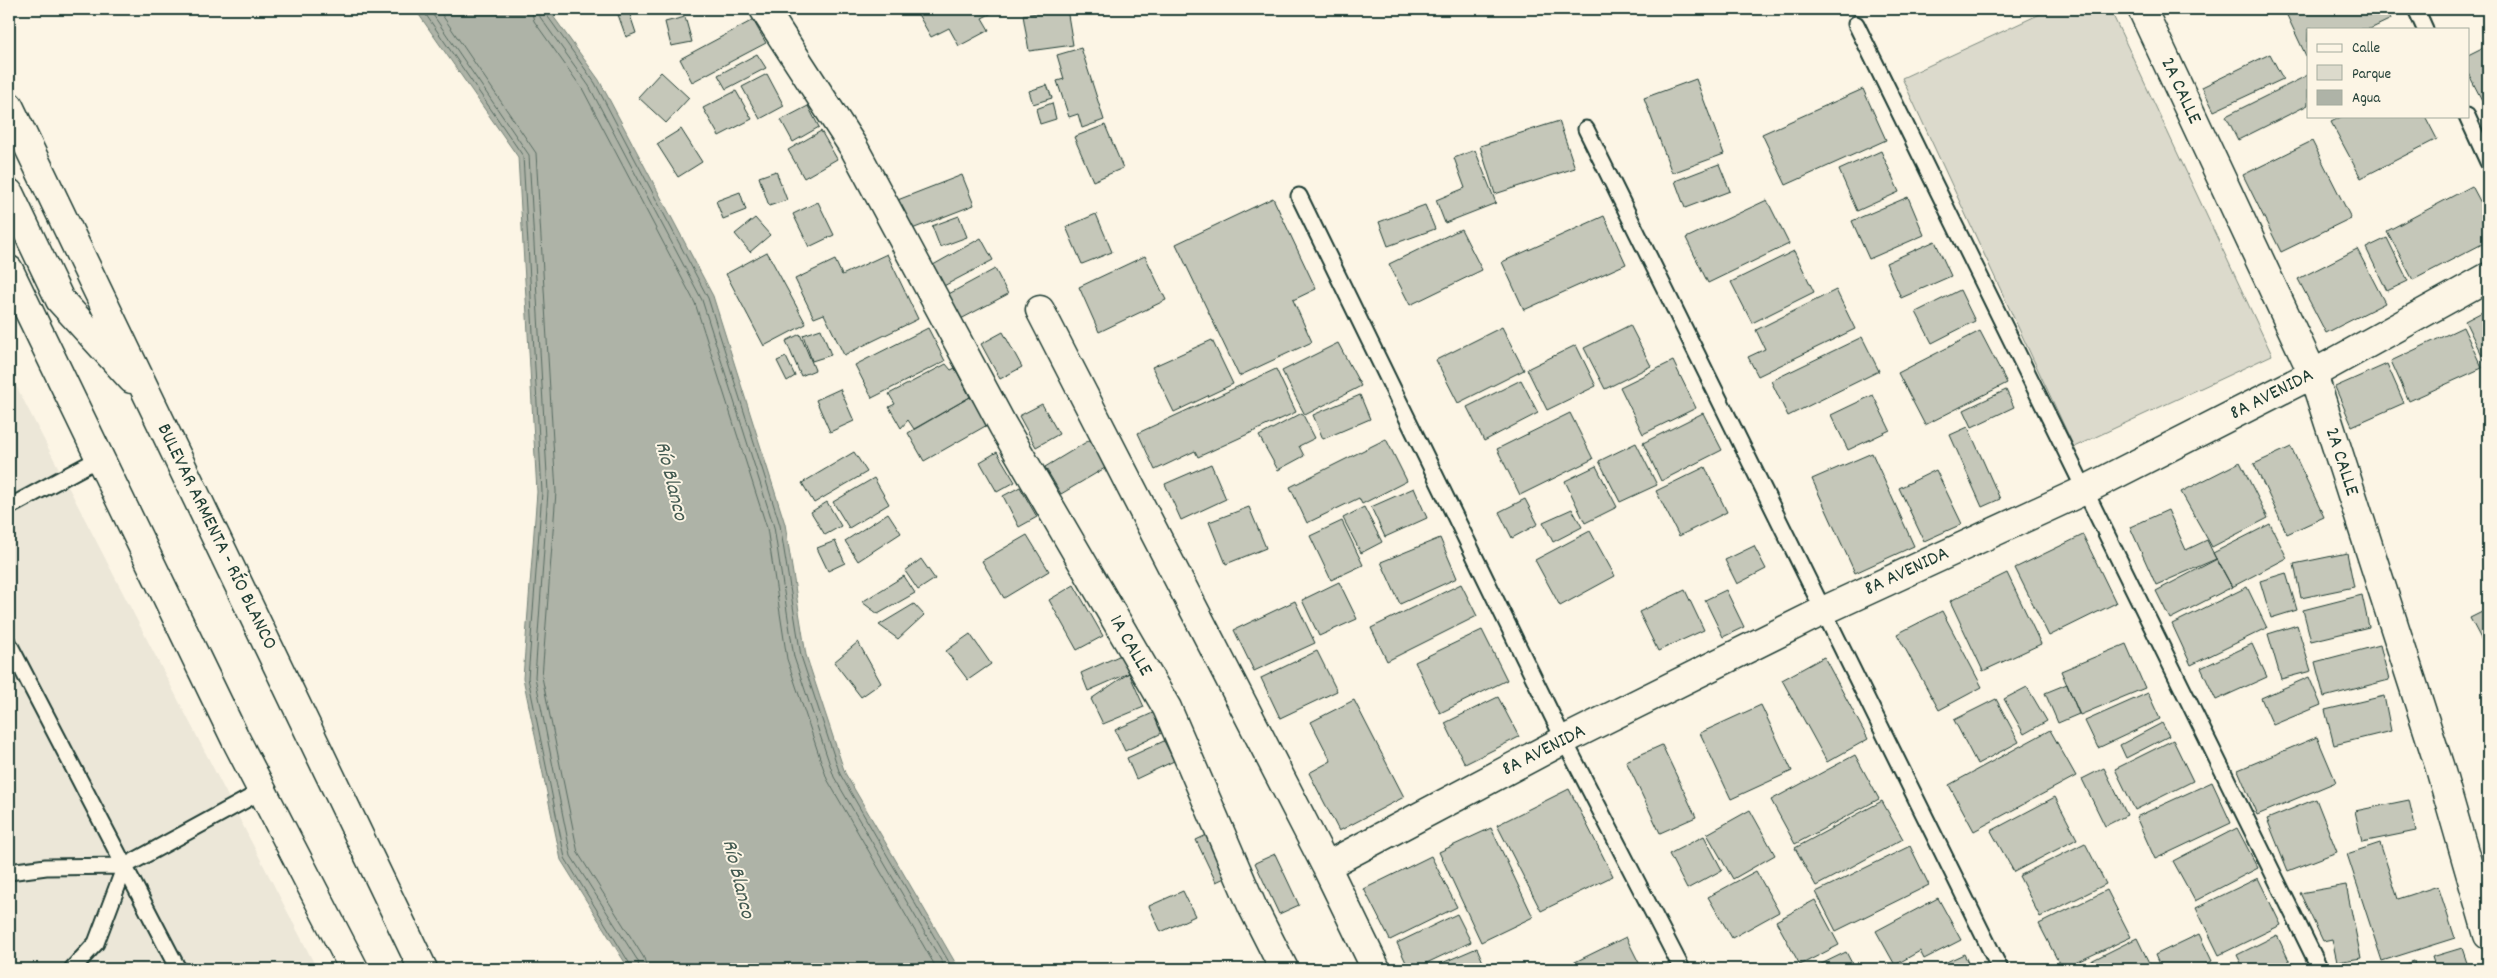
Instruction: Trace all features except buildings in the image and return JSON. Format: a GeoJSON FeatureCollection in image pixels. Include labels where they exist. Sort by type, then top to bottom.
{"type":"FeatureCollection","features":[{"type":"Feature","properties":{"kind":"street","name":"1A CALLE"},"geometry":{"type":"LineString","coordinates":[[764,9],[854,148],[1013,442],[1167,708],[1252,906],[1284,969]]}},
{"type":"Feature","properties":{"kind":"street","name":"2A CALLE"},"geometry":{"type":"LineString","coordinates":[[2142,9],[2313,374],[2439,765],[2488,935]]}},
{"type":"Feature","properties":{"kind":"street","name":"BULEVAR ARMENTA - RÍO BLANCO"},"geometry":{"type":"LineString","coordinates":[[9,106],[423,969]]}},
{"type":"Feature","properties":{"kind":"street"},"geometry":{"type":"LineString","coordinates":[[9,193],[60,300],[149,396]]}},
{"type":"Feature","properties":{"kind":"street"},"geometry":{"type":"LineString","coordinates":[[9,270],[262,791],[354,969]]}},
{"type":"Feature","properties":{"kind":"street","name":"8A AVENIDA"},"geometry":{"type":"LineString","coordinates":[[1326,866],[1564,740],[1825,610],[2085,490],[2313,374],[2488,277]]}},
{"type":"Feature","properties":{"kind":"street"},"geometry":{"type":"LineString","coordinates":[[1040,310],[1326,866],[1376,969]]}},
{"type":"Feature","properties":{"kind":"lane"},"geometry":{"type":"LineString","coordinates":[[2416,9],[2425,28]]}},
{"type":"Feature","properties":{"kind":"lane"},"geometry":{"type":"LineString","coordinates":[[1856,24],[2320,969]]}},
{"type":"Feature","properties":{"kind":"lane"},"geometry":{"type":"LineString","coordinates":[[2468,118],[2488,162]]}},
{"type":"Feature","properties":{"kind":"lane"},"geometry":{"type":"LineString","coordinates":[[1586,129],[1825,610],[2000,969]]}},
{"type":"Feature","properties":{"kind":"lane"},"geometry":{"type":"LineString","coordinates":[[1299,196],[1564,740],[1682,969]]}},
{"type":"Feature","properties":{"kind":"lane"},"geometry":{"type":"LineString","coordinates":[[9,507],[100,458]]}},
{"type":"Feature","properties":{"kind":"lane"},"geometry":{"type":"LineString","coordinates":[[9,644],[178,969]]}},
{"type":"Feature","properties":{"kind":"lane"},"geometry":{"type":"LineString","coordinates":[[9,872],[46,867],[124,866],[262,791]]}},
{"type":"Feature","properties":{"kind":"lane"},"geometry":{"type":"LineString","coordinates":[[72,969],[96,943],[124,866]]}},
{"type":"Feature","properties":{"kind":"shaded area"},"geometry":{"type":"Polygon","coordinates":[[[9,372],[317,969],[9,969],[9,372]]]}},
{"type":"Feature","properties":{"kind":"green space"},"geometry":{"type":"Polygon","coordinates":[[[2051,9],[2110,9],[2272,355],[2074,447],[1902,78],[2051,9]]]}},
{"type":"Feature","properties":{"kind":"water","name":"Río Blanco"},"geometry":{"type":"Polygon","coordinates":[[[415,9],[548,9],[599,80],[713,296],[785,524],[806,655],[845,773],[959,969],[629,969],[561,860],[523,678],[537,492],[518,157],[415,9]]]}}]}
